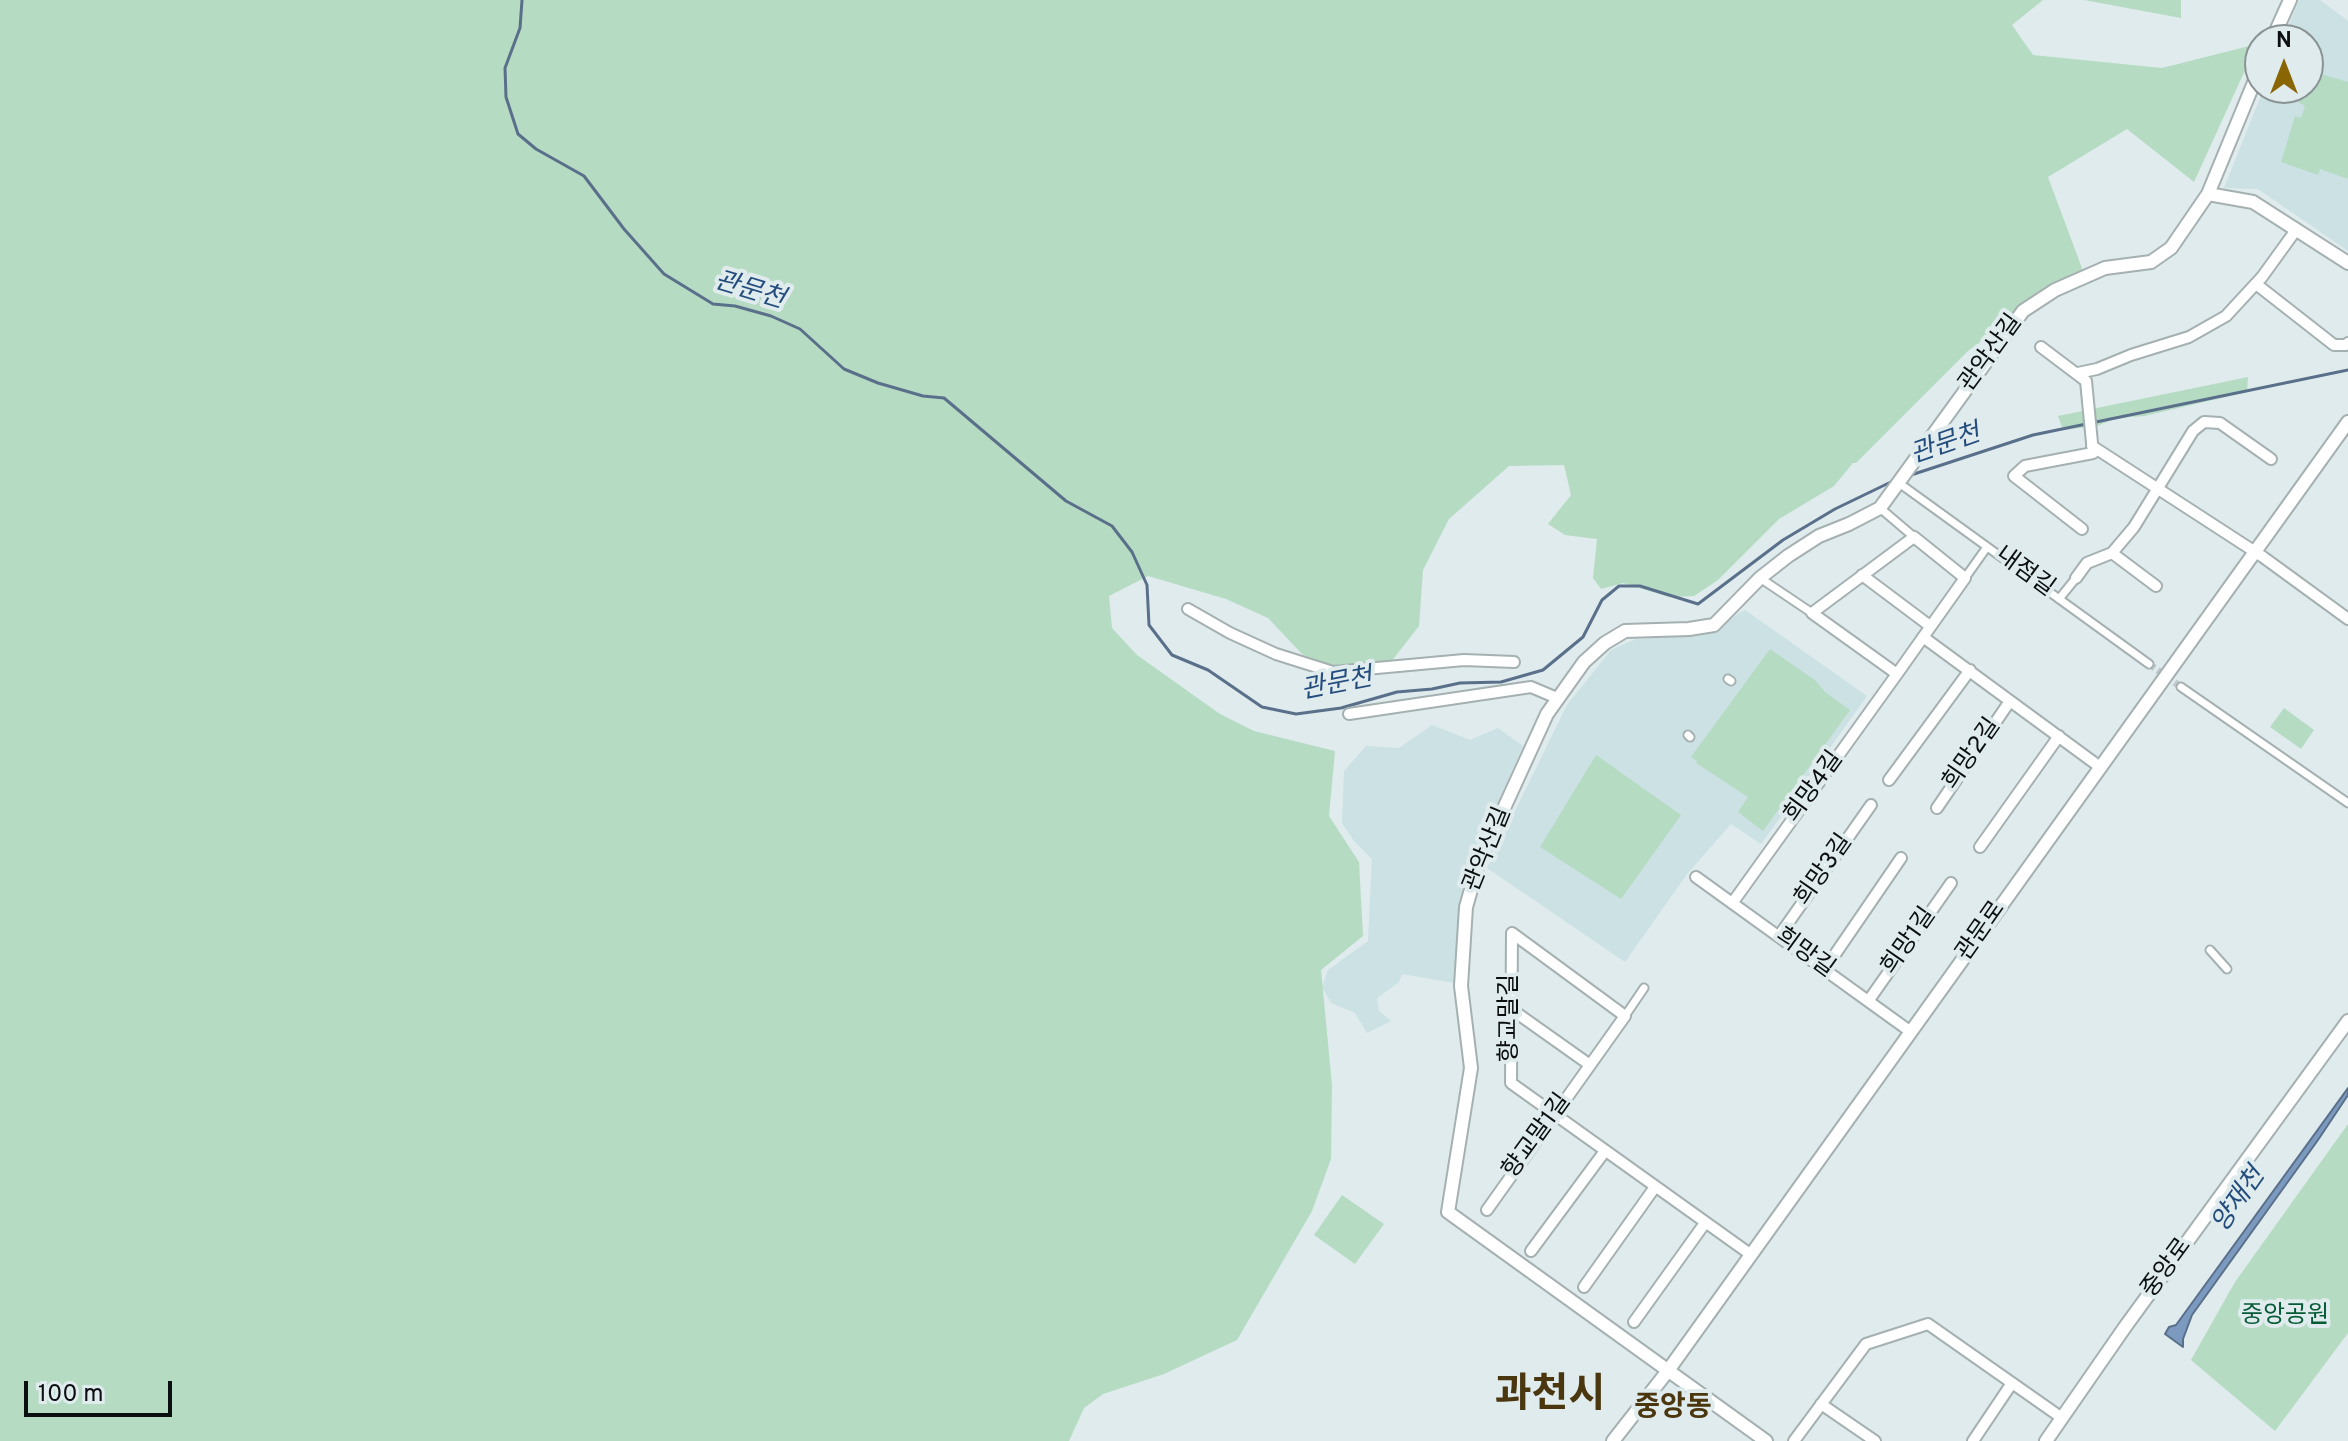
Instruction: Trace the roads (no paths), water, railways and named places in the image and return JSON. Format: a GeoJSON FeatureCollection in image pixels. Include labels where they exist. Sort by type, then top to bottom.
{"type":"FeatureCollection","features":[{"type":"Feature","properties":{"kind":"street"},"geometry":{"type":"LineString","coordinates":[[2279,24],[2290,0]]}},
{"type":"Feature","properties":{"kind":"street","name":"관악산길"},"geometry":{"type":"LineString","coordinates":[[1667,1372],[1448,1212],[1471,1068],[1461,986],[1466,907],[1478,865],[1557,698],[1584,662],[1605,643],[1625,631],[1714,625],[1760,578],[1819,536],[1880,508],[2023,311],[2055,290],[2105,268],[2151,262],[2171,248],[2208,194],[2245,104]]}},
{"type":"Feature","properties":{"kind":"street"},"geometry":{"type":"LineString","coordinates":[[2208,194],[2253,202],[2348,263]]}},
{"type":"Feature","properties":{"kind":"street"},"geometry":{"type":"LineString","coordinates":[[2078,373],[2189,337],[2226,316],[2256,284],[2296,230]]}},
{"type":"Feature","properties":{"kind":"street"},"geometry":{"type":"LineString","coordinates":[[2256,284],[2334,345],[2348,343]]}},
{"type":"Feature","properties":{"kind":"street"},"geometry":{"type":"LineString","coordinates":[[2041,347],[2086,381],[2093,453],[2025,466],[2014,476],[2082,529]]}},
{"type":"Feature","properties":{"kind":"street"},"geometry":{"type":"LineString","coordinates":[[2059,599],[2087,563],[2112,553],[2134,527],[2193,431],[2204,422],[2220,423],[2271,459]]}},
{"type":"Feature","properties":{"kind":"street","name":"관문로"},"geometry":{"type":"LineString","coordinates":[[1613,1441],[1667,1372],[2348,422]]}},
{"type":"Feature","properties":{"kind":"street"},"geometry":{"type":"LineString","coordinates":[[2092,446],[2159,487],[2348,619]]}},
{"type":"Feature","properties":{"kind":"street","name":"내점길"},"geometry":{"type":"LineString","coordinates":[[1900,482],[2149,664]]}},
{"type":"Feature","properties":{"kind":"street"},"geometry":{"type":"LineString","coordinates":[[1880,508],[1965,578]]}},
{"type":"Feature","properties":{"kind":"street"},"geometry":{"type":"LineString","coordinates":[[1812,613],[1914,537]]}},
{"type":"Feature","properties":{"kind":"street","name":"희망4길"},"geometry":{"type":"LineString","coordinates":[[1733,902],[1987,547]]}},
{"type":"Feature","properties":{"kind":"street"},"geometry":{"type":"LineString","coordinates":[[2112,553],[2156,586]]}},
{"type":"Feature","properties":{"kind":"street"},"geometry":{"type":"LineString","coordinates":[[1862,575],[1930,626]]}},
{"type":"Feature","properties":{"kind":"street"},"geometry":{"type":"LineString","coordinates":[[1760,578],[1897,674]]}},
{"type":"Feature","properties":{"kind":"street"},"geometry":{"type":"LineString","coordinates":[[1188,609],[1276,654],[1333,672],[1464,660],[1514,662]]}},
{"type":"Feature","properties":{"kind":"street"},"geometry":{"type":"LineString","coordinates":[[1923,637],[2100,767]]}},
{"type":"Feature","properties":{"kind":"street"},"geometry":{"type":"LineString","coordinates":[[1889,780],[1970,670]]}},
{"type":"Feature","properties":{"kind":"street"},"geometry":{"type":"LineString","coordinates":[[1349,714],[1531,687],[1557,698]]}},
{"type":"Feature","properties":{"kind":"street"},"geometry":{"type":"LineString","coordinates":[[2181,687],[2348,803]]}},
{"type":"Feature","properties":{"kind":"street","name":"희망2길"},"geometry":{"type":"LineString","coordinates":[[1937,808],[2010,701]]}},
{"type":"Feature","properties":{"kind":"street"},"geometry":{"type":"LineString","coordinates":[[1980,847],[2059,736]]}},
{"type":"Feature","properties":{"kind":"street","name":"희망3길"},"geometry":{"type":"LineString","coordinates":[[1779,936],[1871,805]]}},
{"type":"Feature","properties":{"kind":"street"},"geometry":{"type":"LineString","coordinates":[[1825,969],[1901,858]]}},
{"type":"Feature","properties":{"kind":"street","name":"희망길"},"geometry":{"type":"LineString","coordinates":[[1696,877],[1911,1032]]}},
{"type":"Feature","properties":{"kind":"street","name":"희망1길"},"geometry":{"type":"LineString","coordinates":[[1869,1000],[1951,883]]}},
{"type":"Feature","properties":{"kind":"street","name":"향교말길"},"geometry":{"type":"LineString","coordinates":[[1625,1016],[1512,933],[1511,1083],[1750,1254]]}},
{"type":"Feature","properties":{"kind":"street"},"geometry":{"type":"LineString","coordinates":[[2210,950],[2227,969]]}},
{"type":"Feature","properties":{"kind":"street","name":"향교말1길"},"geometry":{"type":"LineString","coordinates":[[1487,1210],[1644,988]]}},
{"type":"Feature","properties":{"kind":"street"},"geometry":{"type":"LineString","coordinates":[[1511,1009],[1590,1065]]}},
{"type":"Feature","properties":{"kind":"street","name":"중앙로"},"geometry":{"type":"LineString","coordinates":[[2046,1441],[2348,1021]]}},
{"type":"Feature","properties":{"kind":"street"},"geometry":{"type":"LineString","coordinates":[[1531,1251],[1605,1151]]}},
{"type":"Feature","properties":{"kind":"street"},"geometry":{"type":"LineString","coordinates":[[1584,1287],[1655,1187]]}},
{"type":"Feature","properties":{"kind":"street"},"geometry":{"type":"LineString","coordinates":[[1634,1322],[1705,1223]]}},
{"type":"Feature","properties":{"kind":"street"},"geometry":{"type":"LineString","coordinates":[[1794,1441],[1866,1344],[1928,1324],[2062,1418]]}},
{"type":"Feature","properties":{"kind":"street"},"geometry":{"type":"LineString","coordinates":[[1667,1372],[1766,1441]]}},
{"type":"Feature","properties":{"kind":"street"},"geometry":{"type":"LineString","coordinates":[[1973,1441],[2012,1383]]}},
{"type":"Feature","properties":{"kind":"street"},"geometry":{"type":"LineString","coordinates":[[1821,1404],[1875,1441]]}},
{"type":"Feature","properties":{"kind":"water"},"geometry":{"type":"Polygon","coordinates":[[[2348,1088],[2348,1095],[2318,1140],[2192,1315],[2183,1347],[2165,1334],[2169,1327],[2176,1325],[2348,1088]]]}},
{"type":"Feature","properties":{"kind":"waterway","name":"관문천"},"geometry":{"type":"LineString","coordinates":[[522,0],[520,28],[505,68],[506,97],[518,134],[536,149],[584,176],[624,229],[664,274],[713,304],[735,306],[771,316],[800,329],[844,369],[878,383],[923,396],[944,398],[1066,501],[1112,526],[1132,552],[1147,585],[1149,625],[1172,655],[1208,670],[1262,707],[1296,714],[1341,708],[1397,692],[1460,683],[1501,682],[1543,670],[1583,637],[1602,600],[1619,586],[1640,586],[1698,604],[1783,540],[1835,509],[1893,481]]}},
{"type":"Feature","properties":{"kind":"waterway","name":"관문천"},"geometry":{"type":"LineString","coordinates":[[1908,476],[2033,435],[2348,370]]}},
{"type":"Feature","properties":{"kind":"tunnel"},"geometry":{"type":"LineString","coordinates":[[2149,664],[2181,687]]}},
{"type":"Feature","properties":{"kind":"district","name":"과천시"},"geometry":{"type":"Point","coordinates":[1550,1398]}},
{"type":"Feature","properties":{"kind":"district","name":"중앙동"},"geometry":{"type":"Point","coordinates":[1673,1409]}},
{"type":"Feature","properties":{"kind":"water label","name":"양재천"},"geometry":{"type":"Point","coordinates":[2240,1201]}},
{"type":"Feature","properties":{"kind":"park label","name":"중앙공원"},"geometry":{"type":"Point","coordinates":[2285,1317]}}]}
